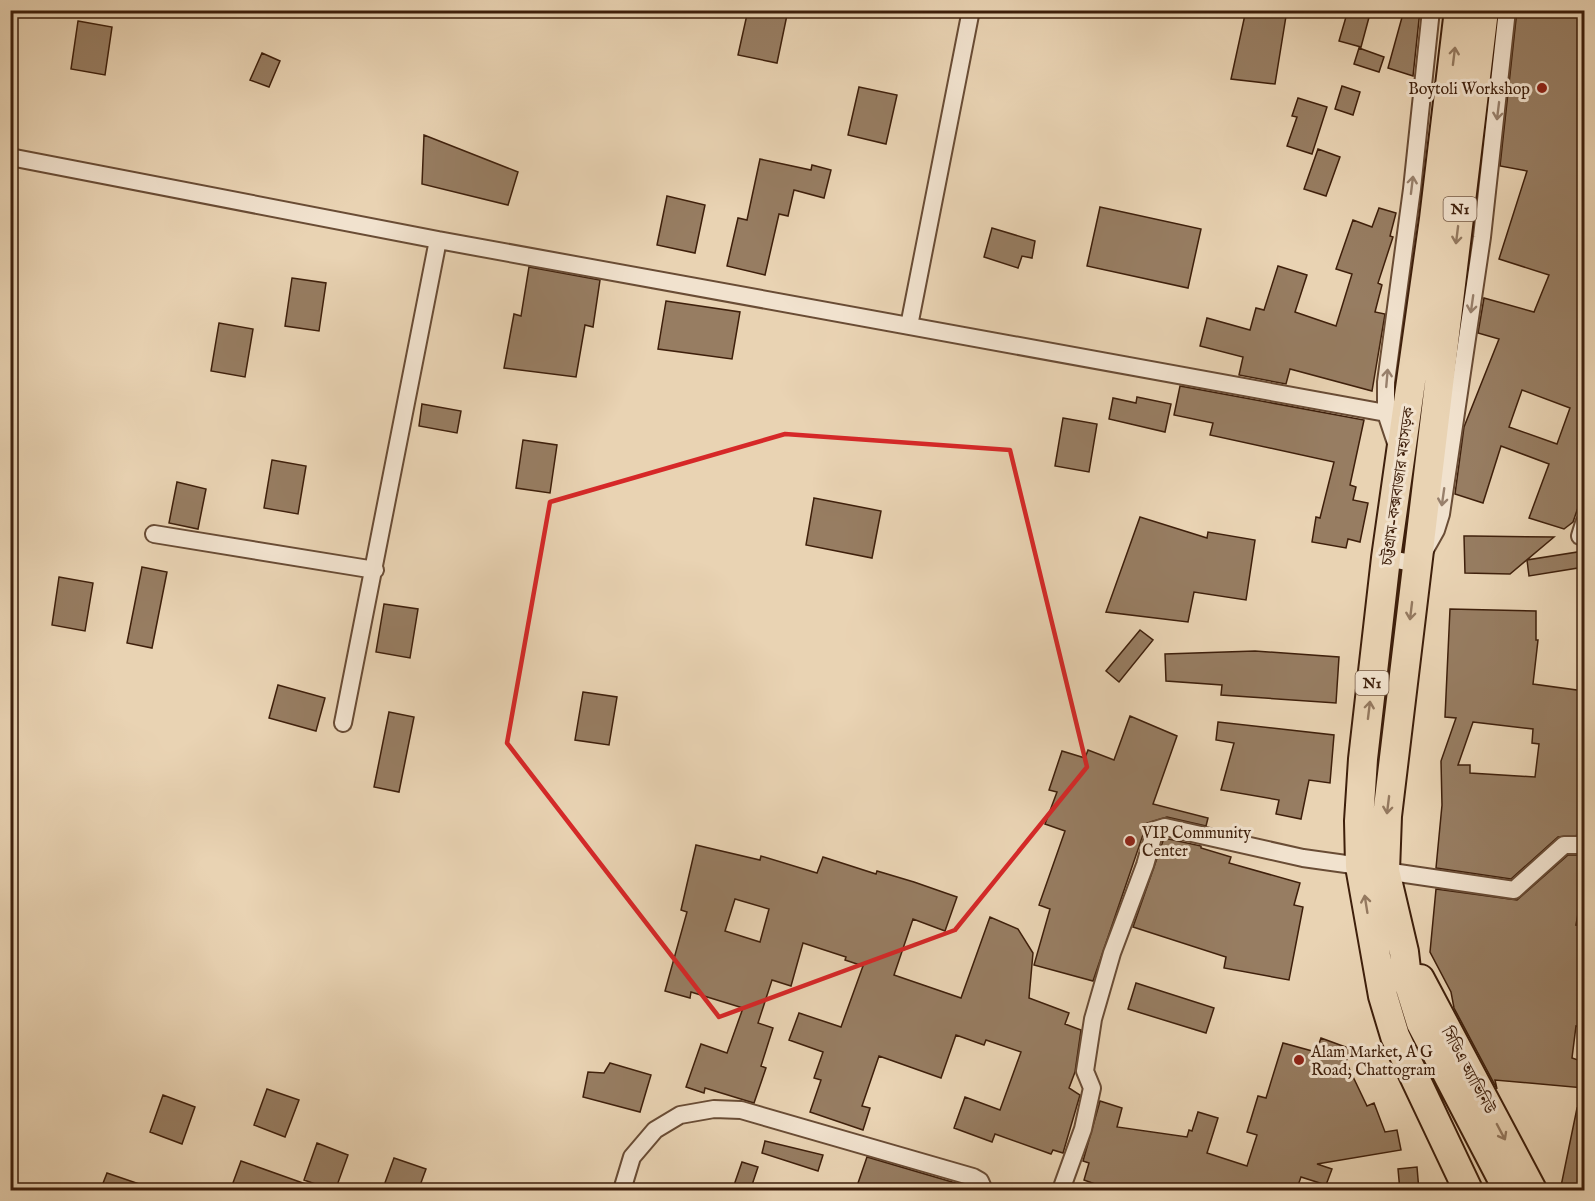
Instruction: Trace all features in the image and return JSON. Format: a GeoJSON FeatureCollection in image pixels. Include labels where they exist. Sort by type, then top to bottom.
{"type":"FeatureCollection","features":[{"type":"Feature","properties":{"kind":"highway","name":"চট্টগ্রাম-কক্সবাজার মহাসড়ক"},"geometry":{"type":"LineString","coordinates":[[1404,951],[1373,868],[1359,821],[1363,759],[1386,558],[1460,10]]}},
{"type":"Feature","properties":{"kind":"highway","name":"চট্টগ্রাম-কক্সবাজার মহাসড়ক"},"geometry":{"type":"LineString","coordinates":[[1375,962],[1373,868],[1387,816],[1484,10]]}},
{"type":"Feature","properties":{"kind":"highway"},"geometry":{"type":"LineString","coordinates":[[1404,951],[1413,1027],[1485,1191]]}},
{"type":"Feature","properties":{"kind":"highway","name":"সিডিএ অ্যাভিনিউ"},"geometry":{"type":"LineString","coordinates":[[1404,951],[1532,1191]]}},
{"type":"Feature","properties":{"kind":"highway"},"geometry":{"type":"LineString","coordinates":[[1375,962],[1508,1191]]}},
{"type":"Feature","properties":{"kind":"highway","name":"N1"},"geometry":{"type":"LineString","coordinates":[[1375,962],[1395,1036],[1468,1191]]}},
{"type":"Feature","properties":{"kind":"street"},"geometry":{"type":"LineString","coordinates":[[909,326],[971,10]]}},
{"type":"Feature","properties":{"kind":"street"},"geometry":{"type":"LineString","coordinates":[[1400,455],[1386,413],[1390,349],[1412,189],[1431,10]]}},
{"type":"Feature","properties":{"kind":"street"},"geometry":{"type":"LineString","coordinates":[[1386,558],[1417,564],[1436,530],[1441,514],[1482,237],[1507,10]]}},
{"type":"Feature","properties":{"kind":"street"},"geometry":{"type":"LineString","coordinates":[[10,157],[438,240],[1386,413]]}},
{"type":"Feature","properties":{"kind":"street"},"geometry":{"type":"LineString","coordinates":[[343,723],[375,570],[438,240]]}},
{"type":"Feature","properties":{"kind":"street"},"geometry":{"type":"LineString","coordinates":[[1584,523],[1580,536],[1584,537]]}},
{"type":"Feature","properties":{"kind":"street"},"geometry":{"type":"LineString","coordinates":[[154,534],[375,570]]}},
{"type":"Feature","properties":{"kind":"street"},"geometry":{"type":"LineString","coordinates":[[1061,1191],[1083,1129],[1092,1088],[1085,1071],[1093,1019],[1112,953],[1145,865],[1155,830],[1165,827],[1303,858],[1514,890],[1564,845],[1584,845]]}},
{"type":"Feature","properties":{"kind":"street"},"geometry":{"type":"LineString","coordinates":[[622,1191],[632,1157],[655,1130],[680,1115],[714,1109],[750,1113],[973,1177],[980,1181],[984,1191]]}},
{"type":"Feature","properties":{"kind":"highlighted area"},"geometry":{"type":"Polygon","coordinates":[[[785,434],[1010,450],[1087,767],[955,930],[719,1017],[507,743],[550,502],[785,434]]]}},
{"type":"Feature","properties":{"kind":"building"},"geometry":{"type":"Polygon","coordinates":[[[748,10],[769,10],[787,15],[777,63],[738,55],[748,10]]]}},
{"type":"Feature","properties":{"kind":"building"},"geometry":{"type":"Polygon","coordinates":[[[1246,10],[1287,10],[1275,84],[1231,79],[1246,10]]]}},
{"type":"Feature","properties":{"kind":"building"},"geometry":{"type":"Polygon","coordinates":[[[1348,10],[1371,10],[1361,47],[1339,41],[1348,10]]]}},
{"type":"Feature","properties":{"kind":"building"},"geometry":{"type":"Polygon","coordinates":[[[1404,10],[1420,10],[1413,76],[1388,68],[1404,10]]]}},
{"type":"Feature","properties":{"kind":"building"},"geometry":{"type":"Polygon","coordinates":[[[1517,10],[1584,10],[1584,490],[1573,522],[1564,529],[1529,518],[1549,464],[1501,446],[1483,503],[1455,494],[1464,427],[1499,339],[1478,333],[1484,298],[1534,312],[1549,275],[1499,259],[1527,171],[1500,166],[1517,10]],[[1522,390],[1509,427],[1557,444],[1570,408],[1522,390]]]}},
{"type":"Feature","properties":{"kind":"building"},"geometry":{"type":"Polygon","coordinates":[[[78,21],[112,27],[105,75],[71,69],[78,21]]]}},
{"type":"Feature","properties":{"kind":"building"},"geometry":{"type":"Polygon","coordinates":[[[1359,48],[1384,57],[1379,72],[1354,64],[1359,48]]]}},
{"type":"Feature","properties":{"kind":"building"},"geometry":{"type":"Polygon","coordinates":[[[262,53],[280,61],[269,87],[250,80],[262,53]]]}},
{"type":"Feature","properties":{"kind":"building"},"geometry":{"type":"Polygon","coordinates":[[[1342,86],[1360,92],[1353,115],[1335,109],[1342,86]]]}},
{"type":"Feature","properties":{"kind":"building"},"geometry":{"type":"Polygon","coordinates":[[[859,87],[897,95],[886,144],[848,135],[859,87]]]}},
{"type":"Feature","properties":{"kind":"building"},"geometry":{"type":"Polygon","coordinates":[[[1298,98],[1327,107],[1312,154],[1287,146],[1297,117],[1292,116],[1298,98]]]}},
{"type":"Feature","properties":{"kind":"building"},"geometry":{"type":"Polygon","coordinates":[[[424,135],[518,172],[508,205],[422,184],[424,135]]]}},
{"type":"Feature","properties":{"kind":"building"},"geometry":{"type":"Polygon","coordinates":[[[1318,149],[1340,157],[1326,196],[1304,189],[1318,149]]]}},
{"type":"Feature","properties":{"kind":"building"},"geometry":{"type":"Polygon","coordinates":[[[760,159],[811,170],[812,165],[831,170],[824,198],[794,190],[788,216],[779,214],[765,275],[727,266],[738,218],[747,220],[760,159]]]}},
{"type":"Feature","properties":{"kind":"building"},"geometry":{"type":"Polygon","coordinates":[[[667,196],[705,205],[695,253],[657,245],[667,196]]]}},
{"type":"Feature","properties":{"kind":"building"},"geometry":{"type":"Polygon","coordinates":[[[1100,207],[1201,229],[1188,288],[1087,266],[1100,207]]]}},
{"type":"Feature","properties":{"kind":"building"},"geometry":{"type":"Polygon","coordinates":[[[1379,208],[1396,213],[1390,236],[1393,237],[1378,283],[1382,285],[1375,312],[1385,314],[1372,391],[1290,369],[1286,384],[1239,375],[1243,357],[1200,346],[1207,318],[1250,330],[1256,308],[1264,310],[1278,266],[1307,275],[1295,312],[1336,326],[1352,274],[1336,269],[1353,220],[1372,227],[1379,208]]]}},
{"type":"Feature","properties":{"kind":"building"},"geometry":{"type":"Polygon","coordinates":[[[992,228],[1035,241],[1032,258],[1022,256],[1018,268],[984,257],[992,228]]]}},
{"type":"Feature","properties":{"kind":"building"},"geometry":{"type":"Polygon","coordinates":[[[529,267],[600,280],[593,327],[585,325],[576,377],[504,368],[514,314],[521,316],[529,267]]]}},
{"type":"Feature","properties":{"kind":"building"},"geometry":{"type":"Polygon","coordinates":[[[292,278],[326,283],[319,331],[285,326],[292,278]]]}},
{"type":"Feature","properties":{"kind":"building"},"geometry":{"type":"Polygon","coordinates":[[[666,301],[740,312],[732,359],[658,349],[666,301]]]}},
{"type":"Feature","properties":{"kind":"building"},"geometry":{"type":"Polygon","coordinates":[[[219,323],[253,329],[245,377],[211,371],[219,323]]]}},
{"type":"Feature","properties":{"kind":"building"},"geometry":{"type":"Polygon","coordinates":[[[1180,386],[1364,420],[1350,485],[1356,487],[1353,500],[1368,503],[1360,542],[1348,539],[1346,548],[1312,542],[1316,517],[1320,518],[1334,462],[1210,435],[1213,423],[1174,415],[1180,386]]]}},
{"type":"Feature","properties":{"kind":"building"},"geometry":{"type":"Polygon","coordinates":[[[1137,397],[1171,404],[1165,432],[1109,419],[1113,398],[1136,403],[1137,397]]]}},
{"type":"Feature","properties":{"kind":"building"},"geometry":{"type":"Polygon","coordinates":[[[422,404],[461,411],[457,433],[419,426],[422,404]]]}},
{"type":"Feature","properties":{"kind":"building"},"geometry":{"type":"Polygon","coordinates":[[[1063,418],[1097,424],[1089,472],[1055,466],[1063,418]]]}},
{"type":"Feature","properties":{"kind":"building"},"geometry":{"type":"Polygon","coordinates":[[[523,440],[557,445],[550,493],[516,488],[523,440]]]}},
{"type":"Feature","properties":{"kind":"building"},"geometry":{"type":"Polygon","coordinates":[[[272,460],[306,466],[298,514],[264,508],[272,460]]]}},
{"type":"Feature","properties":{"kind":"building"},"geometry":{"type":"Polygon","coordinates":[[[177,482],[206,489],[198,529],[169,523],[177,482]]]}},
{"type":"Feature","properties":{"kind":"building"},"geometry":{"type":"Polygon","coordinates":[[[814,498],[881,511],[872,558],[806,545],[814,498]]]}},
{"type":"Feature","properties":{"kind":"building"},"geometry":{"type":"Polygon","coordinates":[[[1140,517],[1207,538],[1208,532],[1255,540],[1246,600],[1194,592],[1188,622],[1106,612],[1140,517]]]}},
{"type":"Feature","properties":{"kind":"building"},"geometry":{"type":"Polygon","coordinates":[[[1464,536],[1554,537],[1510,574],[1465,573],[1464,536]]]}},
{"type":"Feature","properties":{"kind":"building"},"geometry":{"type":"Polygon","coordinates":[[[1584,551],[1584,567],[1529,576],[1527,560],[1584,551]]]}},
{"type":"Feature","properties":{"kind":"building"},"geometry":{"type":"Polygon","coordinates":[[[142,567],[167,572],[152,648],[127,643],[142,567]]]}},
{"type":"Feature","properties":{"kind":"building"},"geometry":{"type":"Polygon","coordinates":[[[59,577],[93,583],[85,631],[52,625],[59,577]]]}},
{"type":"Feature","properties":{"kind":"building"},"geometry":{"type":"Polygon","coordinates":[[[384,604],[418,609],[410,658],[376,652],[384,604]]]}},
{"type":"Feature","properties":{"kind":"building"},"geometry":{"type":"Polygon","coordinates":[[[1450,609],[1536,611],[1536,640],[1538,640],[1533,684],[1584,691],[1584,835],[1558,837],[1511,879],[1436,868],[1442,805],[1441,761],[1456,718],[1445,717],[1450,609]],[[1473,722],[1458,765],[1470,765],[1470,773],[1535,777],[1539,744],[1532,743],[1533,729],[1473,722]]]}},
{"type":"Feature","properties":{"kind":"building"},"geometry":{"type":"Polygon","coordinates":[[[1140,630],[1153,640],[1119,682],[1106,671],[1140,630]]]}},
{"type":"Feature","properties":{"kind":"building"},"geometry":{"type":"Polygon","coordinates":[[[1255,651],[1339,657],[1336,703],[1221,695],[1222,685],[1166,681],[1165,654],[1255,651]]]}},
{"type":"Feature","properties":{"kind":"building"},"geometry":{"type":"Polygon","coordinates":[[[278,685],[325,698],[316,731],[269,718],[278,685]]]}},
{"type":"Feature","properties":{"kind":"building"},"geometry":{"type":"Polygon","coordinates":[[[583,692],[617,697],[609,745],[575,740],[583,692]]]}},
{"type":"Feature","properties":{"kind":"building"},"geometry":{"type":"Polygon","coordinates":[[[389,712],[414,717],[399,792],[374,787],[389,712]]]}},
{"type":"Feature","properties":{"kind":"building"},"geometry":{"type":"Polygon","coordinates":[[[1130,716],[1177,736],[1153,804],[1208,818],[1206,826],[1167,817],[1147,823],[1093,981],[1034,965],[1050,909],[1039,905],[1065,831],[1045,824],[1057,792],[1049,790],[1062,751],[1085,758],[1088,750],[1114,760],[1130,716]]]}},
{"type":"Feature","properties":{"kind":"building"},"geometry":{"type":"Polygon","coordinates":[[[1218,722],[1334,735],[1330,783],[1309,780],[1301,819],[1276,814],[1279,800],[1221,790],[1234,743],[1216,740],[1218,722]]]}},
{"type":"Feature","properties":{"kind":"building"},"geometry":{"type":"Polygon","coordinates":[[[1164,838],[1201,846],[1201,848],[1231,857],[1229,863],[1300,883],[1294,905],[1303,907],[1289,980],[1224,968],[1226,957],[1133,927],[1164,838]]]}},
{"type":"Feature","properties":{"kind":"building"},"geometry":{"type":"Polygon","coordinates":[[[696,845],[760,860],[761,856],[817,873],[823,857],[876,874],[877,871],[914,882],[957,897],[945,931],[913,919],[894,975],[961,998],[990,917],[1018,929],[1033,953],[1029,998],[1069,1013],[1065,1024],[1081,1030],[1075,1072],[1069,1088],[1080,1095],[1063,1153],[1053,1150],[1051,1154],[995,1134],[992,1142],[954,1128],[965,1097],[1000,1110],[1021,1052],[986,1040],[984,1045],[956,1035],[941,1078],[879,1056],[862,1106],[870,1108],[863,1130],[810,1112],[821,1080],[814,1078],[823,1052],[789,1040],[799,1013],[841,1027],[863,966],[845,960],[846,957],[803,943],[791,986],[772,980],[758,1023],[773,1028],[761,1066],[766,1068],[754,1103],[705,1088],[704,1093],[686,1087],[701,1044],[727,1053],[743,1008],[691,992],[690,998],[665,991],[687,912],[681,910],[696,845]],[[735,899],[725,931],[760,942],[769,909],[735,899]]]}},
{"type":"Feature","properties":{"kind":"building"},"geometry":{"type":"Polygon","coordinates":[[[1568,855],[1584,855],[1584,879],[1576,925],[1584,926],[1584,1028],[1576,1026],[1572,1058],[1584,1062],[1584,1088],[1495,1080],[1497,1089],[1454,1008],[1451,992],[1430,952],[1436,889],[1517,900],[1568,855]]]}},
{"type":"Feature","properties":{"kind":"building"},"geometry":{"type":"Polygon","coordinates":[[[1136,983],[1214,1008],[1206,1033],[1128,1009],[1136,983]]]}},
{"type":"Feature","properties":{"kind":"building"},"geometry":{"type":"Polygon","coordinates":[[[1321,1038],[1351,1049],[1346,1062],[1367,1106],[1374,1103],[1385,1132],[1397,1130],[1401,1150],[1317,1164],[1332,1169],[1326,1185],[1301,1177],[1296,1191],[1114,1191],[1084,1180],[1089,1163],[1083,1161],[1100,1101],[1122,1108],[1117,1127],[1187,1137],[1189,1130],[1192,1131],[1198,1112],[1218,1118],[1207,1153],[1247,1166],[1257,1135],[1247,1132],[1258,1096],[1266,1098],[1283,1043],[1316,1052],[1321,1038]]]}},
{"type":"Feature","properties":{"kind":"building"},"geometry":{"type":"Polygon","coordinates":[[[610,1063],[651,1075],[640,1112],[583,1097],[588,1072],[604,1073],[610,1063]]]}},
{"type":"Feature","properties":{"kind":"building"},"geometry":{"type":"Polygon","coordinates":[[[267,1089],[299,1100],[285,1137],[254,1125],[267,1089]]]}},
{"type":"Feature","properties":{"kind":"building"},"geometry":{"type":"Polygon","coordinates":[[[163,1095],[195,1107],[182,1144],[150,1132],[163,1095]]]}},
{"type":"Feature","properties":{"kind":"building"},"geometry":{"type":"Polygon","coordinates":[[[1577,1108],[1584,1109],[1584,1191],[1560,1191],[1577,1108]]]}},
{"type":"Feature","properties":{"kind":"building"},"geometry":{"type":"Polygon","coordinates":[[[765,1141],[823,1155],[818,1171],[762,1153],[765,1141]]]}},
{"type":"Feature","properties":{"kind":"building"},"geometry":{"type":"Polygon","coordinates":[[[317,1143],[348,1155],[335,1191],[304,1180],[317,1143]]]}},
{"type":"Feature","properties":{"kind":"building"},"geometry":{"type":"Polygon","coordinates":[[[867,1157],[969,1187],[973,1191],[870,1190],[857,1186],[867,1157]]]}},
{"type":"Feature","properties":{"kind":"building"},"geometry":{"type":"Polygon","coordinates":[[[394,1158],[426,1169],[418,1191],[382,1191],[394,1158]]]}},
{"type":"Feature","properties":{"kind":"building"},"geometry":{"type":"Polygon","coordinates":[[[241,1161],[317,1188],[317,1191],[230,1191],[241,1161]]]}},
{"type":"Feature","properties":{"kind":"building"},"geometry":{"type":"Polygon","coordinates":[[[742,1162],[758,1167],[750,1191],[732,1191],[742,1162]]]}},
{"type":"Feature","properties":{"kind":"building"},"geometry":{"type":"Polygon","coordinates":[[[1417,1167],[1419,1191],[1400,1191],[1398,1169],[1417,1167]]]}},
{"type":"Feature","properties":{"kind":"building"},"geometry":{"type":"Polygon","coordinates":[[[107,1173],[151,1188],[150,1191],[100,1191],[107,1173]]]}},
{"type":"Feature","properties":{"kind":"place","name":"Boytoli Workshop"},"geometry":{"type":"Point","coordinates":[1542,88]}},
{"type":"Feature","properties":{"kind":"place","name":"VIP Community Center"},"geometry":{"type":"Point","coordinates":[1130,841]}},
{"type":"Feature","properties":{"kind":"place","name":"Alam Market, A G Road, Chattogram"},"geometry":{"type":"Point","coordinates":[1299,1060]}}]}
